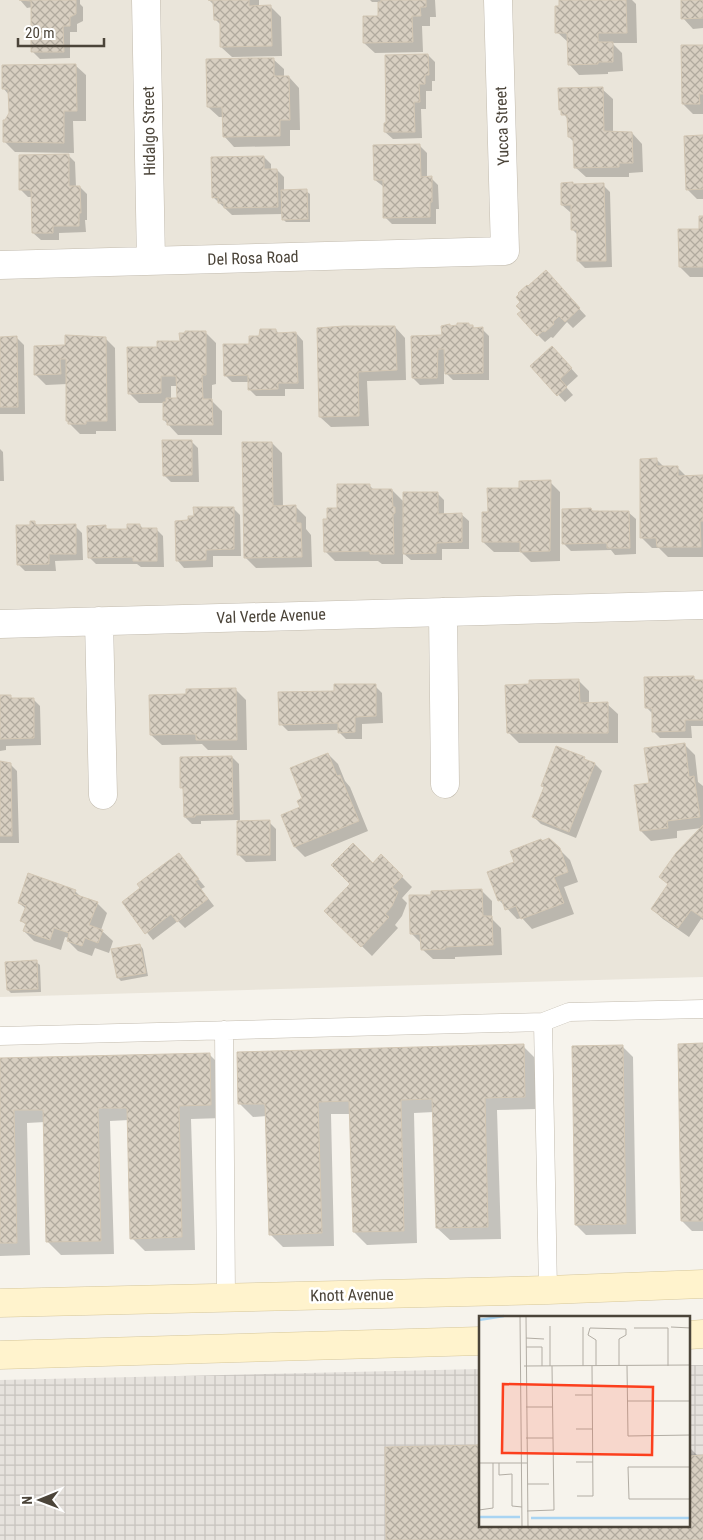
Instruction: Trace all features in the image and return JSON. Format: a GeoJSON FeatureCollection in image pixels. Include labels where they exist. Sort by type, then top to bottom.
{"type":"FeatureCollection","features":[{"type":"Feature","properties":{"kind":"main road","name":"Knott Avenue"},"geometry":{"type":"LineString","coordinates":[[0,1303],[548,1290],[703,1284]]}},
{"type":"Feature","properties":{"kind":"main road"},"geometry":{"type":"LineString","coordinates":[[690,1335],[703,1334]]}},
{"type":"Feature","properties":{"kind":"main road"},"geometry":{"type":"LineString","coordinates":[[0,1355],[479,1341]]}},
{"type":"Feature","properties":{"kind":"street","name":"Hidalgo Street"},"geometry":{"type":"LineString","coordinates":[[146,0],[151,261]]}},
{"type":"Feature","properties":{"kind":"street","name":"Yucca Street"},"geometry":{"type":"LineString","coordinates":[[498,0],[505,251]]}},
{"type":"Feature","properties":{"kind":"street","name":"Del Rosa Road"},"geometry":{"type":"LineString","coordinates":[[0,265],[505,251]]}},
{"type":"Feature","properties":{"kind":"street","name":"Val Verde Avenue"},"geometry":{"type":"LineString","coordinates":[[0,624],[703,605]]}},
{"type":"Feature","properties":{"kind":"street"},"geometry":{"type":"LineString","coordinates":[[443,612],[445,784]]}},
{"type":"Feature","properties":{"kind":"street"},"geometry":{"type":"LineString","coordinates":[[99,621],[103,795]]}},
{"type":"Feature","properties":{"kind":"lane"},"geometry":{"type":"LineString","coordinates":[[0,1036],[543,1022],[569,1012],[703,1009]]}},
{"type":"Feature","properties":{"kind":"lane"},"geometry":{"type":"LineString","coordinates":[[543,1022],[548,1290]]}},
{"type":"Feature","properties":{"kind":"lane"},"geometry":{"type":"LineString","coordinates":[[224,1030],[226,1298]]}},
{"type":"Feature","properties":{"kind":"shaded area"},"geometry":{"type":"Polygon","coordinates":[[[0,0],[703,0],[703,977],[0,997],[0,0]]]}},
{"type":"Feature","properties":{"kind":"shaded area"},"geometry":{"type":"Polygon","coordinates":[[[690,1365],[703,1365],[703,1540],[0,1540],[0,1380],[479,1369],[479,1528],[690,1528],[690,1365]]]}},
{"type":"Feature","properties":{"kind":"building"},"geometry":{"type":"Polygon","coordinates":[[[19,0],[76,0],[76,14],[70,17],[70,26],[63,26],[64,52],[31,52],[31,1],[19,0]]]}},
{"type":"Feature","properties":{"kind":"building"},"geometry":{"type":"Polygon","coordinates":[[[208,0],[249,0],[249,6],[271,5],[272,46],[220,47],[220,20],[214,20],[213,1],[208,0]]]}},
{"type":"Feature","properties":{"kind":"building"},"geometry":{"type":"Polygon","coordinates":[[[381,0],[426,0],[426,7],[420,7],[421,16],[412,16],[413,42],[363,43],[363,16],[378,16],[378,2],[381,2],[381,0]]]}},
{"type":"Feature","properties":{"kind":"building"},"geometry":{"type":"Polygon","coordinates":[[[559,0],[626,0],[627,33],[598,33],[598,42],[613,42],[613,62],[568,65],[567,33],[555,33],[555,6],[559,6],[559,0]]]}},
{"type":"Feature","properties":{"kind":"building"},"geometry":{"type":"Polygon","coordinates":[[[681,0],[703,0],[703,18],[681,19],[681,0]]]}},
{"type":"Feature","properties":{"kind":"building"},"geometry":{"type":"Polygon","coordinates":[[[681,45],[703,45],[703,94],[699,94],[700,104],[682,104],[681,45]]]}},
{"type":"Feature","properties":{"kind":"building"},"geometry":{"type":"Polygon","coordinates":[[[428,54],[429,75],[425,75],[425,84],[419,84],[420,102],[414,102],[415,132],[384,132],[384,123],[386,123],[385,55],[428,54]]]}},
{"type":"Feature","properties":{"kind":"building"},"geometry":{"type":"Polygon","coordinates":[[[274,58],[274,76],[289,76],[290,120],[280,120],[280,136],[223,137],[222,107],[207,107],[206,59],[274,58]]]}},
{"type":"Feature","properties":{"kind":"building"},"geometry":{"type":"Polygon","coordinates":[[[76,64],[77,111],[64,111],[64,143],[3,142],[3,120],[5,120],[9,113],[8,89],[2,89],[2,65],[76,64]]]}},
{"type":"Feature","properties":{"kind":"building"},"geometry":{"type":"Polygon","coordinates":[[[603,87],[604,131],[632,132],[633,163],[619,163],[619,167],[574,168],[573,137],[568,137],[567,115],[561,115],[561,110],[559,110],[558,88],[603,87]]]}},
{"type":"Feature","properties":{"kind":"building"},"geometry":{"type":"Polygon","coordinates":[[[703,135],[703,189],[686,190],[684,136],[703,135]]]}},
{"type":"Feature","properties":{"kind":"building"},"geometry":{"type":"Polygon","coordinates":[[[420,144],[421,177],[432,176],[430,217],[383,218],[383,180],[374,180],[373,145],[420,144]]]}},
{"type":"Feature","properties":{"kind":"building"},"geometry":{"type":"Polygon","coordinates":[[[69,154],[69,186],[80,186],[81,213],[79,213],[79,226],[53,226],[53,233],[32,233],[31,190],[19,190],[19,155],[69,154]]]}},
{"type":"Feature","properties":{"kind":"building"},"geometry":{"type":"Polygon","coordinates":[[[264,156],[264,169],[277,169],[278,207],[224,208],[224,203],[218,203],[218,197],[212,198],[211,157],[264,156]]]}},
{"type":"Feature","properties":{"kind":"building"},"geometry":{"type":"Polygon","coordinates":[[[573,182],[573,184],[604,183],[606,261],[577,261],[577,230],[571,230],[571,205],[561,205],[561,183],[573,182]]]}},
{"type":"Feature","properties":{"kind":"building"},"geometry":{"type":"Polygon","coordinates":[[[307,189],[308,219],[282,220],[281,190],[307,189]]]}},
{"type":"Feature","properties":{"kind":"building"},"geometry":{"type":"Polygon","coordinates":[[[699,216],[703,216],[703,267],[679,267],[678,229],[699,229],[699,216]]]}},
{"type":"Feature","properties":{"kind":"building"},"geometry":{"type":"Polygon","coordinates":[[[546,270],[580,308],[565,322],[559,316],[553,322],[554,324],[537,336],[517,314],[521,311],[516,306],[520,302],[516,297],[518,293],[546,270]]]}},
{"type":"Feature","properties":{"kind":"building"},"geometry":{"type":"Polygon","coordinates":[[[457,323],[469,323],[469,325],[473,325],[473,328],[483,327],[483,373],[445,374],[444,349],[438,349],[437,378],[412,378],[411,336],[442,335],[441,326],[457,325],[457,323]]]}},
{"type":"Feature","properties":{"kind":"building"},"geometry":{"type":"Polygon","coordinates":[[[395,326],[397,370],[358,372],[359,416],[319,417],[317,328],[395,326]]]}},
{"type":"Feature","properties":{"kind":"building"},"geometry":{"type":"Polygon","coordinates":[[[260,329],[276,329],[276,333],[296,332],[298,383],[278,383],[278,389],[248,390],[248,375],[224,376],[223,344],[249,344],[249,336],[259,336],[260,329]]]}},
{"type":"Feature","properties":{"kind":"building"},"geometry":{"type":"Polygon","coordinates":[[[185,331],[206,331],[206,375],[202,375],[203,399],[212,399],[213,425],[167,425],[167,420],[163,420],[163,402],[166,402],[166,398],[177,398],[176,376],[161,376],[161,393],[128,394],[127,347],[157,347],[157,341],[180,341],[179,333],[185,333],[185,331]]]}},
{"type":"Feature","properties":{"kind":"building"},"geometry":{"type":"Polygon","coordinates":[[[65,335],[106,337],[107,421],[86,421],[86,424],[68,424],[68,421],[66,421],[66,359],[60,359],[61,374],[34,375],[34,346],[65,345],[65,335]]]}},
{"type":"Feature","properties":{"kind":"building"},"geometry":{"type":"Polygon","coordinates":[[[17,336],[18,407],[0,407],[0,337],[17,336]]]}},
{"type":"Feature","properties":{"kind":"building"},"geometry":{"type":"Polygon","coordinates":[[[552,346],[572,368],[560,379],[567,387],[557,396],[530,366],[552,346]]]}},
{"type":"Feature","properties":{"kind":"building"},"geometry":{"type":"Polygon","coordinates":[[[162,440],[192,440],[192,475],[163,476],[162,440]]]}},
{"type":"Feature","properties":{"kind":"building"},"geometry":{"type":"Polygon","coordinates":[[[242,442],[272,442],[273,506],[296,505],[296,523],[301,523],[302,557],[244,558],[242,442]]]}},
{"type":"Feature","properties":{"kind":"building"},"geometry":{"type":"Polygon","coordinates":[[[657,458],[657,466],[678,466],[678,476],[703,475],[703,521],[700,521],[701,547],[657,547],[656,538],[640,538],[640,459],[657,458]]]}},
{"type":"Feature","properties":{"kind":"building"},"geometry":{"type":"Polygon","coordinates":[[[551,480],[550,551],[520,552],[520,542],[482,542],[482,512],[488,512],[487,488],[519,488],[519,481],[551,480]]]}},
{"type":"Feature","properties":{"kind":"building"},"geometry":{"type":"Polygon","coordinates":[[[337,484],[370,484],[370,489],[392,489],[393,507],[395,507],[395,513],[393,514],[394,554],[370,554],[370,551],[324,552],[323,519],[327,519],[327,508],[337,508],[337,484]]]}},
{"type":"Feature","properties":{"kind":"building"},"geometry":{"type":"Polygon","coordinates":[[[403,492],[438,492],[438,514],[462,513],[462,542],[436,543],[436,553],[403,554],[403,492]]]}},
{"type":"Feature","properties":{"kind":"building"},"geometry":{"type":"Polygon","coordinates":[[[193,507],[234,507],[234,549],[206,550],[206,560],[176,561],[175,521],[188,520],[188,516],[194,516],[193,507]]]}},
{"type":"Feature","properties":{"kind":"building"},"geometry":{"type":"Polygon","coordinates":[[[591,508],[592,511],[629,511],[630,548],[607,548],[607,543],[562,544],[562,509],[591,508]]]}},
{"type":"Feature","properties":{"kind":"building"},"geometry":{"type":"Polygon","coordinates":[[[30,521],[35,521],[35,525],[76,524],[76,554],[49,554],[49,564],[17,565],[16,525],[30,525],[30,521]]]}},
{"type":"Feature","properties":{"kind":"building"},"geometry":{"type":"Polygon","coordinates":[[[127,524],[140,524],[140,528],[157,528],[157,561],[133,561],[133,557],[88,558],[87,526],[106,525],[106,529],[127,529],[127,524]]]}},
{"type":"Feature","properties":{"kind":"building"},"geometry":{"type":"Polygon","coordinates":[[[694,676],[694,680],[703,680],[703,720],[685,720],[685,731],[652,732],[652,708],[645,708],[644,677],[694,676]]]}},
{"type":"Feature","properties":{"kind":"building"},"geometry":{"type":"Polygon","coordinates":[[[579,679],[580,703],[608,702],[608,733],[507,733],[505,685],[529,684],[529,680],[579,679]]]}},
{"type":"Feature","properties":{"kind":"building"},"geometry":{"type":"Polygon","coordinates":[[[334,684],[376,684],[376,716],[355,717],[355,732],[338,733],[338,723],[279,725],[278,692],[334,691],[334,684]]]}},
{"type":"Feature","properties":{"kind":"building"},"geometry":{"type":"Polygon","coordinates":[[[236,688],[237,740],[196,740],[196,734],[150,735],[149,695],[186,694],[186,689],[236,688]]]}},
{"type":"Feature","properties":{"kind":"building"},"geometry":{"type":"Polygon","coordinates":[[[0,695],[11,695],[11,698],[34,698],[34,738],[0,739],[0,695]]]}},
{"type":"Feature","properties":{"kind":"building"},"geometry":{"type":"Polygon","coordinates":[[[685,743],[689,777],[694,776],[700,817],[667,821],[668,828],[640,831],[634,785],[649,783],[644,748],[685,743]]]}},
{"type":"Feature","properties":{"kind":"building"},"geometry":{"type":"Polygon","coordinates":[[[556,746],[585,757],[584,759],[595,763],[569,832],[532,817],[544,787],[541,786],[556,746]]]}},
{"type":"Feature","properties":{"kind":"building"},"geometry":{"type":"Polygon","coordinates":[[[328,753],[337,776],[340,775],[359,821],[294,847],[281,815],[300,807],[297,801],[302,798],[290,768],[328,753]]]}},
{"type":"Feature","properties":{"kind":"building"},"geometry":{"type":"Polygon","coordinates":[[[232,756],[233,814],[184,817],[183,788],[180,788],[180,757],[232,756]]]}},
{"type":"Feature","properties":{"kind":"building"},"geometry":{"type":"Polygon","coordinates":[[[0,761],[11,763],[12,836],[0,836],[0,761]]]}},
{"type":"Feature","properties":{"kind":"building"},"geometry":{"type":"Polygon","coordinates":[[[270,820],[270,855],[237,855],[237,821],[270,820]]]}},
{"type":"Feature","properties":{"kind":"building"},"geometry":{"type":"Polygon","coordinates":[[[703,825],[703,918],[691,910],[678,928],[651,909],[668,884],[659,877],[676,853],[703,825]]]}},
{"type":"Feature","properties":{"kind":"building"},"geometry":{"type":"Polygon","coordinates":[[[549,838],[560,848],[568,872],[554,877],[564,903],[521,919],[516,906],[505,910],[502,900],[498,901],[487,872],[514,862],[510,851],[541,839],[542,841],[549,838]]]}},
{"type":"Feature","properties":{"kind":"building"},"geometry":{"type":"Polygon","coordinates":[[[353,843],[373,863],[381,854],[403,876],[392,887],[398,892],[392,906],[385,914],[389,917],[361,947],[324,911],[350,884],[331,865],[353,843]]]}},
{"type":"Feature","properties":{"kind":"building"},"geometry":{"type":"Polygon","coordinates":[[[179,853],[199,879],[195,881],[208,899],[177,922],[171,914],[145,934],[122,902],[140,888],[137,884],[179,853]]]}},
{"type":"Feature","properties":{"kind":"building"},"geometry":{"type":"Polygon","coordinates":[[[28,873],[76,890],[74,894],[98,902],[89,925],[103,930],[98,943],[85,938],[82,946],[67,941],[69,933],[54,928],[50,940],[23,931],[26,923],[20,921],[26,906],[18,903],[28,873]]]}},
{"type":"Feature","properties":{"kind":"building"},"geometry":{"type":"Polygon","coordinates":[[[482,889],[483,916],[492,916],[493,945],[421,950],[420,934],[410,934],[409,895],[431,895],[431,891],[482,889]]]}},
{"type":"Feature","properties":{"kind":"building"},"geometry":{"type":"Polygon","coordinates":[[[140,944],[146,973],[117,978],[111,949],[140,944]]]}},
{"type":"Feature","properties":{"kind":"building"},"geometry":{"type":"Polygon","coordinates":[[[37,960],[38,989],[7,990],[5,962],[37,960]]]}},
{"type":"Feature","properties":{"kind":"building"},"geometry":{"type":"Polygon","coordinates":[[[703,1043],[703,1221],[681,1221],[678,1044],[703,1043]]]}},
{"type":"Feature","properties":{"kind":"building"},"geometry":{"type":"Polygon","coordinates":[[[524,1044],[525,1097],[485,1098],[488,1227],[436,1228],[432,1099],[401,1100],[404,1231],[353,1232],[349,1101],[318,1102],[322,1233],[269,1235],[265,1104],[238,1104],[237,1052],[524,1044]]]}},
{"type":"Feature","properties":{"kind":"building"},"geometry":{"type":"Polygon","coordinates":[[[623,1045],[626,1224],[575,1225],[572,1046],[623,1045]]]}},
{"type":"Feature","properties":{"kind":"building"},"geometry":{"type":"Polygon","coordinates":[[[210,1053],[211,1105],[179,1106],[182,1237],[130,1239],[127,1108],[98,1108],[101,1241],[46,1242],[43,1110],[14,1110],[17,1243],[0,1243],[0,1058],[210,1053]]]}},
{"type":"Feature","properties":{"kind":"building"},"geometry":{"type":"Polygon","coordinates":[[[479,1445],[479,1528],[690,1528],[690,1456],[703,1455],[703,1540],[386,1540],[385,1447],[479,1445]]]}}]}
